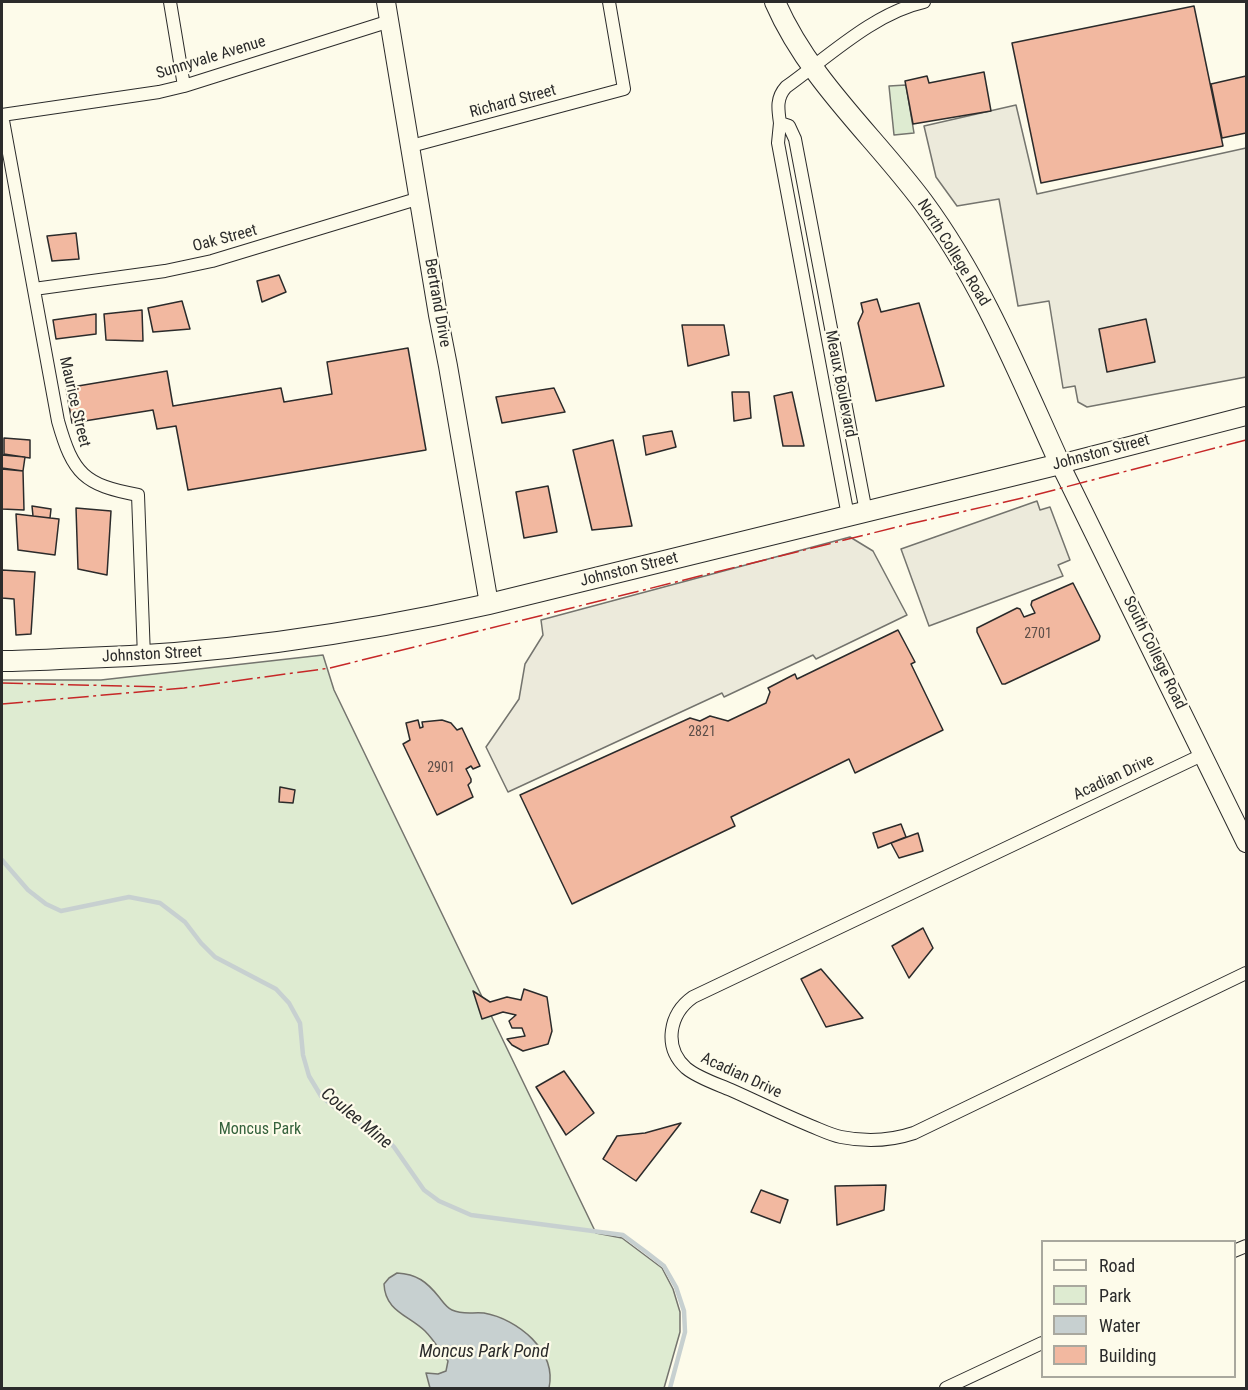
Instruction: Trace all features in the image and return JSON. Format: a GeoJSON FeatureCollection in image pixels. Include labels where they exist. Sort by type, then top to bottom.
{"type":"FeatureCollection","features":[{"type":"Feature","properties":{"kind":"main road","name":"Bertrand Drive"},"geometry":{"type":"LineString","coordinates":[[386,2],[489,604]]}},
{"type":"Feature","properties":{"kind":"main road","name":"North College Road"},"geometry":{"type":"LineString","coordinates":[[775,2],[812,68],[915,192],[945,233],[1001,334],[1060,464]]}},
{"type":"Feature","properties":{"kind":"main road","name":"Johnston Street"},"geometry":{"type":"LineString","coordinates":[[2,661],[144,657],[278,643],[368,630],[489,604],[1246,416]]}},
{"type":"Feature","properties":{"kind":"main road","name":"South College Road"},"geometry":{"type":"LineString","coordinates":[[1060,464],[1246,843]]}},
{"type":"Feature","properties":{"kind":"street"},"geometry":{"type":"LineString","coordinates":[[170,2],[184,86]]}},
{"type":"Feature","properties":{"kind":"street","name":"Richard Street"},"geometry":{"type":"LineString","coordinates":[[411,146],[624,89],[609,2]]}},
{"type":"Feature","properties":{"kind":"street","name":"Meaux Boulevard"},"geometry":{"type":"LineString","coordinates":[[857,514],[800,259],[778,143],[780,123],[778,108],[781,93],[786,87],[812,68],[881,19],[903,8],[924,2]]}},
{"type":"Feature","properties":{"kind":"street","name":"Sunnyvale Avenue"},"geometry":{"type":"LineString","coordinates":[[2,115],[105,101],[184,86],[390,21]]}},
{"type":"Feature","properties":{"kind":"street","name":"Maurice Street"},"geometry":{"type":"LineString","coordinates":[[2,115],[58,421],[68,453],[83,475],[95,483],[109,490],[138,495],[144,657]]}},
{"type":"Feature","properties":{"kind":"street","name":"Meaux Boulevard"},"geometry":{"type":"LineString","coordinates":[[780,123],[789,126],[795,140],[818,255],[857,514]]}},
{"type":"Feature","properties":{"kind":"street","name":"Oak Street"},"geometry":{"type":"LineString","coordinates":[[34,289],[165,271],[212,261],[420,198]]}},
{"type":"Feature","properties":{"kind":"street"},"geometry":{"type":"LineString","coordinates":[[800,259],[818,255]]}},
{"type":"Feature","properties":{"kind":"street","name":"Acadian Drive"},"geometry":{"type":"LineString","coordinates":[[1204,754],[693,997],[684,1003],[675,1015],[671,1029],[671,1042],[674,1054],[687,1069],[792,1118],[839,1137],[886,1140],[914,1133],[1246,973]]}},
{"type":"Feature","properties":{"kind":"street"},"geometry":{"type":"LineString","coordinates":[[946,1389],[1041,1342]]}},
{"type":"Feature","properties":{"kind":"green space"},"geometry":{"type":"Polygon","coordinates":[[[906,85],[914,133],[894,135],[889,86],[906,85]]]}},
{"type":"Feature","properties":{"kind":"green space","name":"Moncus Park"},"geometry":{"type":"Polygon","coordinates":[[[323,655],[334,690],[596,1233],[622,1238],[662,1268],[673,1289],[680,1312],[680,1332],[664,1388],[2,1388],[2,680],[101,680],[323,655]]]}},
{"type":"Feature","properties":{"kind":"shaded area"},"geometry":{"type":"Polygon","coordinates":[[[1016,105],[1037,194],[1246,148],[1246,377],[1087,407],[1078,402],[1075,386],[1063,388],[1049,301],[1018,306],[999,199],[957,206],[936,177],[924,126],[1016,105]]]}},
{"type":"Feature","properties":{"kind":"shaded area"},"geometry":{"type":"Polygon","coordinates":[[[1037,501],[1040,510],[1050,507],[1070,560],[1058,565],[1063,576],[929,626],[901,549],[1037,501]]]}},
{"type":"Feature","properties":{"kind":"shaded area"},"geometry":{"type":"Polygon","coordinates":[[[850,537],[873,551],[907,615],[816,659],[813,655],[724,697],[722,693],[508,792],[486,747],[519,699],[525,664],[543,635],[541,620],[850,537]]]}},
{"type":"Feature","properties":{"kind":"water","name":"Moncus Park Pond"},"geometry":{"type":"Polygon","coordinates":[[[397,1273],[421,1280],[448,1308],[456,1312],[497,1316],[522,1330],[541,1350],[547,1362],[550,1374],[549,1388],[430,1388],[426,1373],[438,1374],[446,1371],[448,1361],[425,1331],[398,1312],[388,1300],[384,1284],[397,1273]]]}},
{"type":"Feature","properties":{"kind":"building"},"geometry":{"type":"Polygon","coordinates":[[[1194,6],[1223,146],[1041,183],[1012,43],[1194,6]]]}},
{"type":"Feature","properties":{"kind":"building"},"geometry":{"type":"Polygon","coordinates":[[[984,72],[991,111],[913,124],[905,81],[927,76],[929,83],[984,72]]]}},
{"type":"Feature","properties":{"kind":"building"},"geometry":{"type":"Polygon","coordinates":[[[1246,76],[1246,133],[1222,138],[1211,84],[1246,76]]]}},
{"type":"Feature","properties":{"kind":"building"},"geometry":{"type":"Polygon","coordinates":[[[76,233],[79,259],[52,261],[47,236],[76,233]]]}},
{"type":"Feature","properties":{"kind":"building"},"geometry":{"type":"Polygon","coordinates":[[[279,275],[286,292],[262,302],[257,281],[279,275]]]}},
{"type":"Feature","properties":{"kind":"building"},"geometry":{"type":"Polygon","coordinates":[[[877,299],[881,312],[919,303],[944,386],[876,401],[858,323],[863,312],[861,303],[877,299]]]}},
{"type":"Feature","properties":{"kind":"building"},"geometry":{"type":"Polygon","coordinates":[[[182,301],[190,329],[153,332],[148,308],[182,301]]]}},
{"type":"Feature","properties":{"kind":"building"},"geometry":{"type":"Polygon","coordinates":[[[142,310],[143,341],[106,340],[104,314],[142,310]]]}},
{"type":"Feature","properties":{"kind":"building"},"geometry":{"type":"Polygon","coordinates":[[[96,314],[96,334],[56,339],[53,320],[96,314]]]}},
{"type":"Feature","properties":{"kind":"building"},"geometry":{"type":"Polygon","coordinates":[[[1146,319],[1155,362],[1107,372],[1099,329],[1146,319]]]}},
{"type":"Feature","properties":{"kind":"building"},"geometry":{"type":"Polygon","coordinates":[[[682,325],[724,325],[729,355],[688,366],[682,325]]]}},
{"type":"Feature","properties":{"kind":"building"},"geometry":{"type":"Polygon","coordinates":[[[408,348],[426,450],[188,490],[176,426],[157,429],[153,410],[72,423],[66,388],[167,371],[173,406],[281,388],[284,402],[332,394],[327,362],[408,348]]]}},
{"type":"Feature","properties":{"kind":"building"},"geometry":{"type":"Polygon","coordinates":[[[554,388],[565,412],[502,423],[496,397],[554,388]]]}},
{"type":"Feature","properties":{"kind":"building"},"geometry":{"type":"Polygon","coordinates":[[[732,392],[749,392],[751,418],[734,421],[732,392]]]}},
{"type":"Feature","properties":{"kind":"building"},"geometry":{"type":"Polygon","coordinates":[[[792,392],[804,446],[783,446],[774,396],[792,392]]]}},
{"type":"Feature","properties":{"kind":"building"},"geometry":{"type":"Polygon","coordinates":[[[672,431],[676,447],[646,455],[643,436],[672,431]]]}},
{"type":"Feature","properties":{"kind":"building"},"geometry":{"type":"Polygon","coordinates":[[[4,438],[30,440],[30,458],[4,454],[4,438]]]}},
{"type":"Feature","properties":{"kind":"building"},"geometry":{"type":"Polygon","coordinates":[[[613,440],[632,526],[592,530],[573,450],[613,440]]]}},
{"type":"Feature","properties":{"kind":"building"},"geometry":{"type":"Polygon","coordinates":[[[2,455],[25,457],[23,471],[2,468],[2,455]]]}},
{"type":"Feature","properties":{"kind":"building"},"geometry":{"type":"Polygon","coordinates":[[[2,469],[23,471],[24,510],[2,509],[2,469]]]}},
{"type":"Feature","properties":{"kind":"building"},"geometry":{"type":"Polygon","coordinates":[[[548,486],[557,532],[524,538],[516,492],[548,486]]]}},
{"type":"Feature","properties":{"kind":"building"},"geometry":{"type":"Polygon","coordinates":[[[32,506],[51,509],[50,518],[33,516],[32,506]]]}},
{"type":"Feature","properties":{"kind":"building"},"geometry":{"type":"Polygon","coordinates":[[[76,508],[111,511],[107,575],[78,569],[76,508]]]}},
{"type":"Feature","properties":{"kind":"building"},"geometry":{"type":"Polygon","coordinates":[[[16,514],[59,519],[55,555],[18,550],[16,514]]]}},
{"type":"Feature","properties":{"kind":"building"},"geometry":{"type":"Polygon","coordinates":[[[2,570],[35,572],[31,634],[16,635],[14,599],[2,598],[2,570]]]}},
{"type":"Feature","properties":{"kind":"building"},"geometry":{"type":"Polygon","coordinates":[[[1073,583],[1100,636],[1099,640],[1002,684],[977,628],[1017,608],[1024,617],[1035,613],[1031,605],[1032,601],[1073,583]]]}},
{"type":"Feature","properties":{"kind":"building"},"geometry":{"type":"Polygon","coordinates":[[[898,630],[915,662],[911,664],[943,730],[855,773],[849,759],[731,817],[735,826],[572,904],[520,795],[690,718],[700,721],[710,716],[728,721],[766,703],[770,692],[768,688],[795,674],[797,679],[898,630]]]}},
{"type":"Feature","properties":{"kind":"building"},"geometry":{"type":"Polygon","coordinates":[[[418,720],[420,728],[423,727],[422,722],[442,720],[451,723],[457,730],[462,728],[480,766],[473,769],[471,766],[466,769],[471,779],[468,785],[473,797],[437,815],[403,744],[410,740],[406,723],[418,720]]]}},
{"type":"Feature","properties":{"kind":"building"},"geometry":{"type":"Polygon","coordinates":[[[280,787],[295,790],[293,803],[279,802],[280,787]]]}},
{"type":"Feature","properties":{"kind":"building"},"geometry":{"type":"Polygon","coordinates":[[[901,824],[906,837],[878,848],[873,833],[901,824]]]}},
{"type":"Feature","properties":{"kind":"building"},"geometry":{"type":"Polygon","coordinates":[[[918,833],[923,851],[899,858],[891,843],[918,833]]]}},
{"type":"Feature","properties":{"kind":"building"},"geometry":{"type":"Polygon","coordinates":[[[923,928],[933,948],[909,978],[892,946],[923,928]]]}},
{"type":"Feature","properties":{"kind":"building"},"geometry":{"type":"Polygon","coordinates":[[[821,969],[863,1018],[826,1027],[801,979],[821,969]]]}},
{"type":"Feature","properties":{"kind":"building"},"geometry":{"type":"Polygon","coordinates":[[[524,989],[547,997],[552,1031],[548,1044],[523,1051],[507,1039],[525,1036],[522,1028],[512,1028],[509,1021],[516,1015],[503,1012],[482,1019],[473,991],[490,1002],[507,997],[521,1000],[524,989]]]}},
{"type":"Feature","properties":{"kind":"building"},"geometry":{"type":"Polygon","coordinates":[[[564,1071],[594,1113],[566,1135],[536,1087],[564,1071]]]}},
{"type":"Feature","properties":{"kind":"building"},"geometry":{"type":"Polygon","coordinates":[[[681,1123],[636,1181],[603,1159],[617,1136],[645,1133],[681,1123]]]}},
{"type":"Feature","properties":{"kind":"building"},"geometry":{"type":"Polygon","coordinates":[[[886,1185],[884,1210],[837,1225],[835,1186],[886,1185]]]}},
{"type":"Feature","properties":{"kind":"building"},"geometry":{"type":"Polygon","coordinates":[[[761,1190],[788,1200],[780,1223],[751,1212],[761,1190]]]}},
{"type":"Feature","properties":{"kind":"waterway","name":"Coulee Mine"},"geometry":{"type":"LineString","coordinates":[[2,860],[28,890],[46,904],[61,911],[129,897],[160,903],[185,922],[215,957],[276,989],[289,1003],[300,1023],[303,1055],[309,1076],[321,1096],[344,1115],[386,1139],[424,1190],[439,1201],[471,1215],[623,1235],[664,1266],[676,1287],[684,1311],[685,1332],[670,1388]]}},
{"type":"Feature","properties":{"kind":"power"},"geometry":{"type":"LineString","coordinates":[[2,704],[184,688],[330,668],[909,524],[1031,496],[1246,440]]}},
{"type":"Feature","properties":{"kind":"power"},"geometry":{"type":"LineString","coordinates":[[2,683],[163,687]]}}]}
